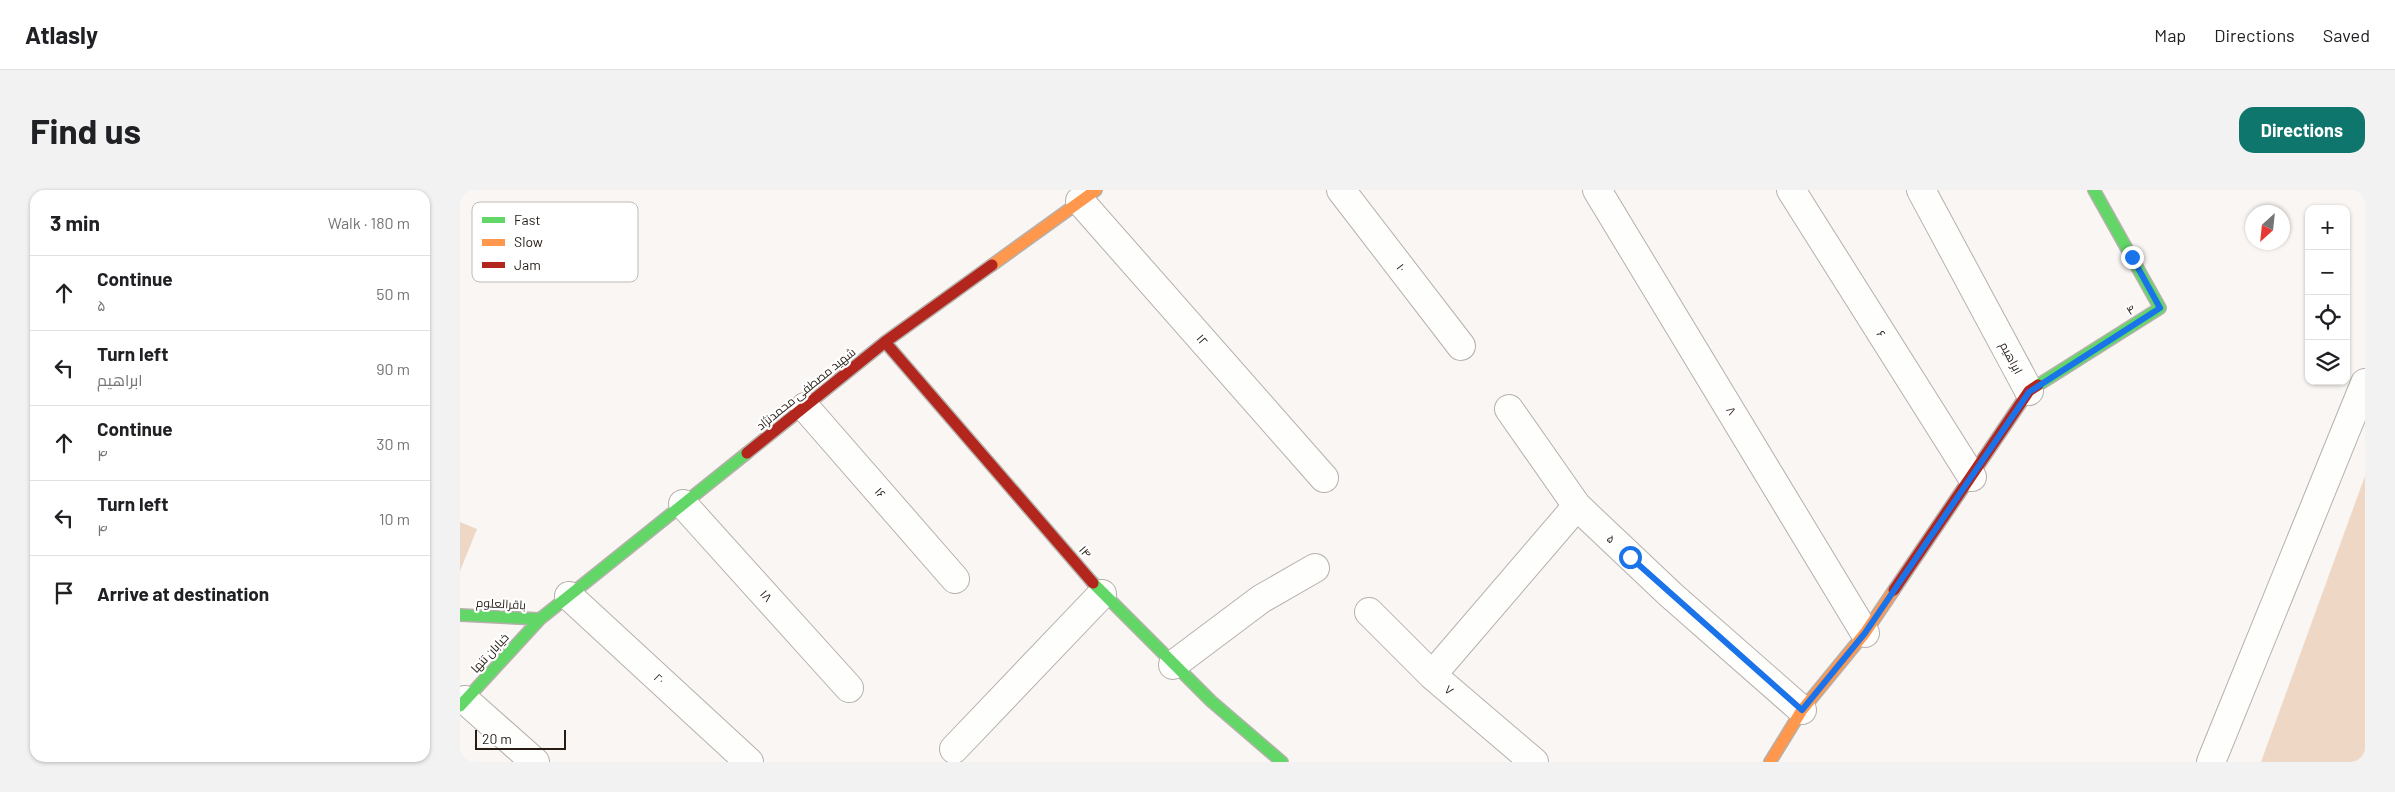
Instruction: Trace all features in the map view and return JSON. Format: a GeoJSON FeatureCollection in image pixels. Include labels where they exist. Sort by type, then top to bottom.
{"type":"FeatureCollection","features":[{"type":"Feature","properties":{"kind":"street","name":"۱۰"},"geometry":{"type":"LineString","coordinates":[[1341,190],[1461,346]]}},
{"type":"Feature","properties":{"kind":"street","name":"۸"},"geometry":{"type":"LineString","coordinates":[[1597,190],[1865,633]]}},
{"type":"Feature","properties":{"kind":"street","name":"۶"},"geometry":{"type":"LineString","coordinates":[[1791,190],[1972,477]]}},
{"type":"Feature","properties":{"kind":"street","name":"ابراهیم"},"geometry":{"type":"LineString","coordinates":[[1921,190],[2029,392]]}},
{"type":"Feature","properties":{"kind":"street","name":"۴"},"geometry":{"type":"LineString","coordinates":[[2029,392],[2160,308],[2094,190]]}},
{"type":"Feature","properties":{"kind":"street","name":"شهید مصطفی محمدنژاد"},"geometry":{"type":"LineString","coordinates":[[540,620],[885,342],[1088,196]]}},
{"type":"Feature","properties":{"kind":"street","name":"۱۲"},"geometry":{"type":"LineString","coordinates":[[1088,196],[1324,478]]}},
{"type":"Feature","properties":{"kind":"street","name":"۱۴"},"geometry":{"type":"LineString","coordinates":[[885,342],[1102,594],[1211,701],[1282,762]]}},
{"type":"Feature","properties":{"kind":"street"},"geometry":{"type":"LineString","coordinates":[[2211,762],[2365,383]]}},
{"type":"Feature","properties":{"kind":"street"},"geometry":{"type":"LineString","coordinates":[[1770,762],[1802,710],[1865,633],[2029,392]]}},
{"type":"Feature","properties":{"kind":"street","name":"۱۶"},"geometry":{"type":"LineString","coordinates":[[805,407],[955,578]]}},
{"type":"Feature","properties":{"kind":"street","name":"۵"},"geometry":{"type":"LineString","coordinates":[[1509,409],[1577,506],[1671,595],[1802,710]]}},
{"type":"Feature","properties":{"kind":"street","name":"۱۸"},"geometry":{"type":"LineString","coordinates":[[683,504],[849,688]]}},
{"type":"Feature","properties":{"kind":"street"},"geometry":{"type":"LineString","coordinates":[[1432,675],[1577,506]]}},
{"type":"Feature","properties":{"kind":"street"},"geometry":{"type":"LineString","coordinates":[[1173,665],[1261,599],[1314,568]]}},
{"type":"Feature","properties":{"kind":"street"},"geometry":{"type":"LineString","coordinates":[[954,749],[1102,594]]}},
{"type":"Feature","properties":{"kind":"street","name":"۲۰"},"geometry":{"type":"LineString","coordinates":[[569,596],[749,762]]}},
{"type":"Feature","properties":{"kind":"street","name":"۷"},"geometry":{"type":"LineString","coordinates":[[1369,612],[1432,675],[1534,762]]}},
{"type":"Feature","properties":{"kind":"street","name":"باقرالعلوم"},"geometry":{"type":"LineString","coordinates":[[460,615],[540,620]]}},
{"type":"Feature","properties":{"kind":"street","name":"خیابان تنها"},"geometry":{"type":"LineString","coordinates":[[462,703],[540,620]]}},
{"type":"Feature","properties":{"kind":"street"},"geometry":{"type":"LineString","coordinates":[[462,703],[535,762]]}},
{"type":"Feature","properties":{"kind":"shaded area"},"geometry":{"type":"Polygon","coordinates":[[[2365,476],[2365,762],[2261,762],[2365,476]]]}},
{"type":"Feature","properties":{"kind":"shaded area"},"geometry":{"type":"Polygon","coordinates":[[[460,522],[477,529],[460,571],[460,522]]]}},
{"type":"Feature","properties":{"kind":"traffic: fast"},"geometry":{"type":"LineString","coordinates":[[2038,385],[2160,308],[2094,190]]}},
{"type":"Feature","properties":{"kind":"traffic: fast"},"geometry":{"type":"LineString","coordinates":[[460,706],[540,619],[747,453]]}},
{"type":"Feature","properties":{"kind":"traffic: fast"},"geometry":{"type":"LineString","coordinates":[[1093,583],[1211,701],[1282,762]]}},
{"type":"Feature","properties":{"kind":"traffic: fast"},"geometry":{"type":"LineString","coordinates":[[460,615],[540,619]]}},
{"type":"Feature","properties":{"kind":"traffic: slow"},"geometry":{"type":"LineString","coordinates":[[992,265],[1096,190]]}},
{"type":"Feature","properties":{"kind":"traffic: slow"},"geometry":{"type":"LineString","coordinates":[[1770,762],[1802,710],[1865,633],[1894,590]]}},
{"type":"Feature","properties":{"kind":"traffic: jam"},"geometry":{"type":"LineString","coordinates":[[747,453],[885,342],[992,265]]}},
{"type":"Feature","properties":{"kind":"traffic: jam"},"geometry":{"type":"LineString","coordinates":[[885,342],[1093,583]]}},
{"type":"Feature","properties":{"kind":"traffic: jam"},"geometry":{"type":"LineString","coordinates":[[1894,590],[2029,391],[2038,385]]}},
{"type":"Feature","properties":{"kind":"route"},"geometry":{"type":"LineString","coordinates":[[1630,557],[1802,710],[1865,633],[2029,392],[2160,308],[2132,257]]}}]}
